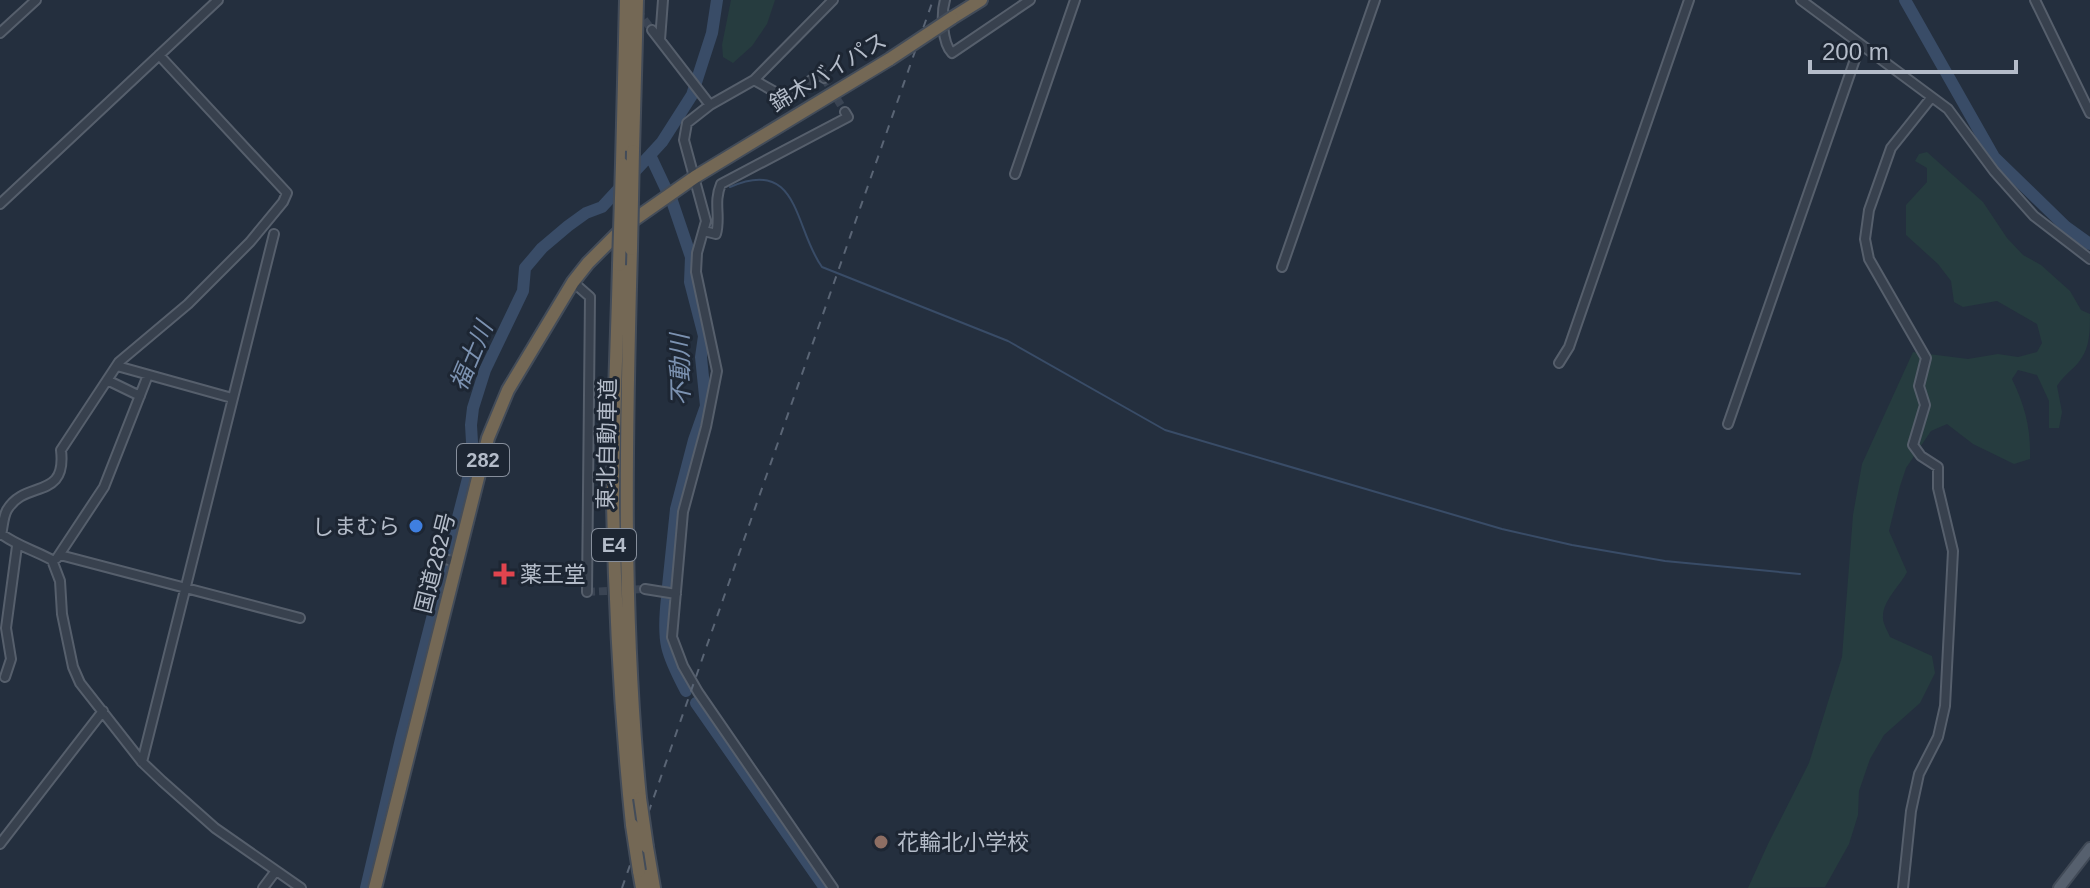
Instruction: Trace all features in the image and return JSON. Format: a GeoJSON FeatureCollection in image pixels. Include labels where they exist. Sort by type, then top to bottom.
{"type":"FeatureCollection","features":[{"type":"Feature","properties":{"kind":"highway","name":"東北自動車道"},"geometry":{"type":"LineString","coordinates":[[626,0],[613,500],[618,675],[632,825],[642,888]]}},
{"type":"Feature","properties":{"kind":"highway","name":"東北自動車道"},"geometry":{"type":"LineString","coordinates":[[637,0],[625,500],[629,675],[640,798],[654,888]]}},
{"type":"Feature","properties":{"kind":"highway","name":"錦木バイパス"},"geometry":{"type":"LineString","coordinates":[[695,177],[981,0]]}},
{"type":"Feature","properties":{"kind":"highway","name":"国道282号"},"geometry":{"type":"LineString","coordinates":[[375,888],[488,438],[508,390],[573,282],[588,263],[625,226],[695,177]]}},
{"type":"Feature","properties":{"kind":"main road"},"geometry":{"type":"LineString","coordinates":[[2059,888],[2090,848]]}},
{"type":"Feature","properties":{"kind":"street"},"geometry":{"type":"LineString","coordinates":[[0,33],[36,0]]}},
{"type":"Feature","properties":{"kind":"street"},"geometry":{"type":"LineString","coordinates":[[0,204],[218,0]]}},
{"type":"Feature","properties":{"kind":"street"},"geometry":{"type":"LineString","coordinates":[[660,41],[663,0]]}},
{"type":"Feature","properties":{"kind":"street"},"geometry":{"type":"LineString","coordinates":[[833,0],[754,80],[710,105],[687,123],[684,140],[704,205],[704,231],[697,253],[696,272],[717,371],[683,512],[672,637],[683,666],[833,888]]}},
{"type":"Feature","properties":{"kind":"street"},"geometry":{"type":"LineString","coordinates":[[945,0],[947,48],[952,53],[958,52],[1030,0]]}},
{"type":"Feature","properties":{"kind":"street"},"geometry":{"type":"LineString","coordinates":[[1015,174],[1075,0]]}},
{"type":"Feature","properties":{"kind":"street"},"geometry":{"type":"LineString","coordinates":[[1282,267],[1375,0]]}},
{"type":"Feature","properties":{"kind":"street"},"geometry":{"type":"LineString","coordinates":[[1559,363],[1569,347],[1689,0]]}},
{"type":"Feature","properties":{"kind":"street"},"geometry":{"type":"LineString","coordinates":[[1801,0],[1948,109],[1994,171],[2034,216],[2090,259]]}},
{"type":"Feature","properties":{"kind":"street"},"geometry":{"type":"LineString","coordinates":[[2035,0],[2090,113]]}},
{"type":"Feature","properties":{"kind":"street"},"geometry":{"type":"LineString","coordinates":[[652,30],[710,105]]}},
{"type":"Feature","properties":{"kind":"street"},"geometry":{"type":"LineString","coordinates":[[1728,424],[1860,45]]}},
{"type":"Feature","properties":{"kind":"street"},"geometry":{"type":"LineString","coordinates":[[159,55],[287,193],[267,222],[235,258],[117,366],[61,450],[63,468],[57,479],[9,506],[1,534],[17,546],[56,558],[187,587],[300,618]]}},
{"type":"Feature","properties":{"kind":"street"},"geometry":{"type":"LineString","coordinates":[[754,80],[784,97],[821,74],[824,78]]}},
{"type":"Feature","properties":{"kind":"street"},"geometry":{"type":"LineString","coordinates":[[1903,888],[1913,799],[1919,774],[1938,737],[1945,706],[1953,551],[1938,488],[1938,467],[1921,456],[1913,445],[1925,405],[1919,386],[1926,358],[1869,259],[1865,239],[1866,218],[1891,148],[1931,98]]}},
{"type":"Feature","properties":{"kind":"street"},"geometry":{"type":"LineString","coordinates":[[704,231],[716,234],[719,224],[715,197],[721,184],[848,117],[845,112]]}},
{"type":"Feature","properties":{"kind":"street"},"geometry":{"type":"LineString","coordinates":[[142,762],[274,234]]}},
{"type":"Feature","properties":{"kind":"street"},"geometry":{"type":"LineString","coordinates":[[573,282],[590,297],[587,592]]}},
{"type":"Feature","properties":{"kind":"street"},"geometry":{"type":"LineString","coordinates":[[117,366],[232,398]]}},
{"type":"Feature","properties":{"kind":"street"},"geometry":{"type":"LineString","coordinates":[[148,375],[104,487],[56,558],[62,614],[73,667],[80,683],[142,762],[215,828],[301,888]]}},
{"type":"Feature","properties":{"kind":"street"},"geometry":{"type":"LineString","coordinates":[[107,380],[140,396]]}},
{"type":"Feature","properties":{"kind":"street"},"geometry":{"type":"LineString","coordinates":[[5,677],[11,659],[6,628],[17,546]]}},
{"type":"Feature","properties":{"kind":"street"},"geometry":{"type":"LineString","coordinates":[[441,558],[456,562]]}},
{"type":"Feature","properties":{"kind":"street"},"geometry":{"type":"LineString","coordinates":[[645,589],[676,594]]}},
{"type":"Feature","properties":{"kind":"street"},"geometry":{"type":"LineString","coordinates":[[0,844],[103,711]]}},
{"type":"Feature","properties":{"kind":"street"},"geometry":{"type":"LineString","coordinates":[[263,888],[275,872]]}},
{"type":"Feature","properties":{"kind":"green space"},"geometry":{"type":"Polygon","coordinates":[[[731,0],[775,0],[767,24],[752,46],[733,63],[723,57],[722,45],[731,0]]]}},
{"type":"Feature","properties":{"kind":"green space"},"geometry":{"type":"Polygon","coordinates":[[[1927,152],[1983,202],[2007,238],[2023,255],[2041,265],[2070,291],[2081,310],[2090,314],[2087,346],[2082,358],[2057,386],[2062,412],[2059,428],[2049,428],[2049,401],[2037,375],[2018,370],[2012,379],[2026,418],[2030,459],[2014,464],[1973,444],[1947,424],[1931,431],[1906,468],[1889,531],[1907,572],[1885,606],[1883,620],[1890,637],[1932,656],[1935,673],[1920,703],[1884,735],[1870,759],[1859,791],[1858,815],[1849,844],[1825,887],[1748,888],[1809,763],[1842,657],[1853,515],[1862,464],[1913,352],[1968,359],[1998,354],[2018,357],[2037,352],[2042,343],[2037,324],[1997,301],[1963,307],[1954,302],[1951,281],[1938,264],[1906,235],[1906,205],[1927,182],[1927,168],[1915,161],[1919,154],[1927,152]]]}},
{"type":"Feature","properties":{"kind":"waterway","name":"福士川"},"geometry":{"type":"LineString","coordinates":[[366,888],[473,459],[473,408],[485,370],[523,291],[525,268],[542,248],[568,226],[586,213],[602,207],[662,142],[692,95],[712,33],[717,0]]}},
{"type":"Feature","properties":{"kind":"waterway"},"geometry":{"type":"LineString","coordinates":[[1905,0],[1994,157],[2066,227],[2090,244]]}},
{"type":"Feature","properties":{"kind":"waterway","name":"不動川"},"geometry":{"type":"LineString","coordinates":[[650,155],[666,189]]}},
{"type":"Feature","properties":{"kind":"waterway"},"geometry":{"type":"LineString","coordinates":[[730,187],[753,180],[770,181],[782,189],[792,201],[822,267],[1008,341],[1165,430],[1502,529],[1572,545],[1665,561],[1800,574]]}},
{"type":"Feature","properties":{"kind":"waterway","name":"不動川"},"geometry":{"type":"LineString","coordinates":[[668,586],[676,509],[706,406],[701,357],[704,336],[690,282],[691,257],[672,201]]}},
{"type":"Feature","properties":{"kind":"waterway","name":"不動川"},"geometry":{"type":"LineString","coordinates":[[667,598],[667,647],[686,691]]}},
{"type":"Feature","properties":{"kind":"waterway","name":"不動川"},"geometry":{"type":"LineString","coordinates":[[696,703],[825,888]]}},
{"type":"Feature","properties":{"kind":"tunnel"},"geometry":{"type":"LineString","coordinates":[[637,10],[652,30]]}},
{"type":"Feature","properties":{"kind":"tunnel"},"geometry":{"type":"LineString","coordinates":[[824,78],[845,112]]}},
{"type":"Feature","properties":{"kind":"tunnel"},"geometry":{"type":"LineString","coordinates":[[587,592],[645,589]]}},
{"type":"Feature","properties":{"kind":"railway"},"geometry":{"type":"LineString","coordinates":[[622,888],[933,0]]}},
{"type":"Feature","properties":{"kind":"place","name":"しまむら"},"geometry":{"type":"Point","coordinates":[416,526]}},
{"type":"Feature","properties":{"kind":"place","name":"薬王堂"},"geometry":{"type":"Point","coordinates":[504,574]}},
{"type":"Feature","properties":{"kind":"place","name":"花輪北小学校"},"geometry":{"type":"Point","coordinates":[881,842]}}]}
